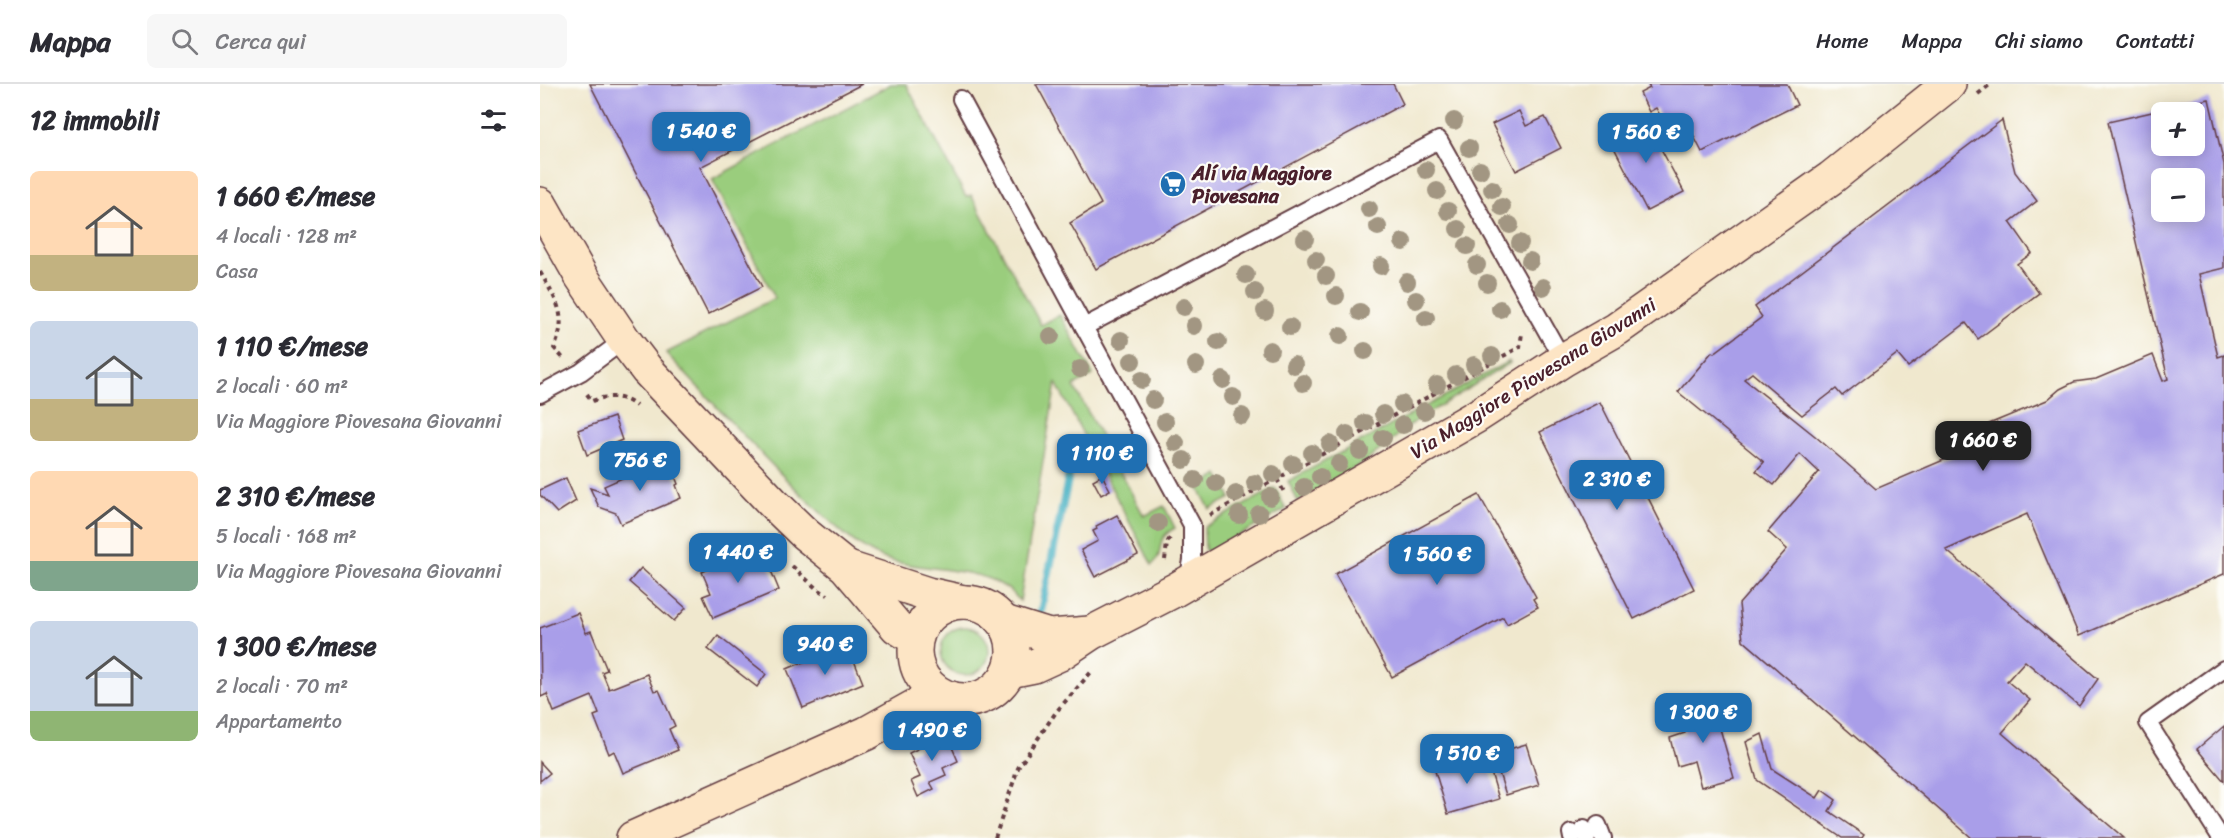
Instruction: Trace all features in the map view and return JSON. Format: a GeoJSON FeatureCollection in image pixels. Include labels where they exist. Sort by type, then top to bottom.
{"type":"FeatureCollection","features":[{"type":"Feature","properties":{"kind":"street","name":"Via Maggiore Piovesana Giovanni"},"geometry":{"type":"LineString","coordinates":[[1009,671],[1034,666],[1058,655],[1091,633],[1188,582],[1477,416],[1563,360],[1617,329],[1831,178],[1949,84]]}},
{"type":"Feature","properties":{"kind":"street"},"geometry":{"type":"LineString","coordinates":[[540,204],[581,276],[647,370],[773,503],[805,534],[846,567],[915,647],[918,669],[925,680],[933,689],[951,698]]}},
{"type":"Feature","properties":{"kind":"street"},"geometry":{"type":"LineString","coordinates":[[633,838],[867,733],[919,704],[951,698],[972,699],[987,695],[999,686],[1009,671],[1013,648],[1004,622],[993,612],[979,605],[928,594],[846,567]]}},
{"type":"Feature","properties":{"kind":"street"},"geometry":{"type":"LineString","coordinates":[[867,733],[894,702],[904,684],[922,625],[934,613],[947,605],[964,602]]}},
{"type":"Feature","properties":{"kind":"street","name":"Via Maggiore Piovesana Giovanni"},"geometry":{"type":"LineString","coordinates":[[1004,622],[1049,636],[1091,633]]}},
{"type":"Feature","properties":{"kind":"lane"},"geometry":{"type":"LineString","coordinates":[[961,99],[1192,525],[1193,543],[1188,582]]}},
{"type":"Feature","properties":{"kind":"lane"},"geometry":{"type":"LineString","coordinates":[[1084,327],[1439,140],[1563,360]]}},
{"type":"Feature","properties":{"kind":"lane"},"geometry":{"type":"LineString","coordinates":[[540,394],[581,372],[624,340]]}},
{"type":"Feature","properties":{"kind":"lane"},"geometry":{"type":"LineString","coordinates":[[2221,838],[2148,723],[2224,669]]}},
{"type":"Feature","properties":{"kind":"path"},"geometry":{"type":"LineString","coordinates":[[540,272],[560,311],[562,322],[554,348],[562,358]]}},
{"type":"Feature","properties":{"kind":"path"},"geometry":{"type":"LineString","coordinates":[[1207,516],[1520,347],[1522,332]]}},
{"type":"Feature","properties":{"kind":"path"},"geometry":{"type":"LineString","coordinates":[[995,838],[1018,768],[1056,712],[1097,667]]}},
{"type":"Feature","properties":{"kind":"green space"},"geometry":{"type":"Polygon","coordinates":[[[891,84],[906,84],[966,197],[971,195],[1041,325],[1060,315],[1093,375],[1074,386],[1144,516],[1164,506],[1175,528],[1164,537],[1159,555],[1152,565],[1056,383],[1020,601],[1006,588],[990,579],[894,561],[866,550],[847,537],[787,480],[666,353],[775,298],[712,179],[891,84]]]}},
{"type":"Feature","properties":{"kind":"green space"},"geometry":{"type":"Polygon","coordinates":[[[1509,361],[1510,363],[1417,420],[1365,462],[1298,502],[1288,481],[1509,361]]]}},
{"type":"Feature","properties":{"kind":"green space"},"geometry":{"type":"Polygon","coordinates":[[[1219,475],[1231,498],[1210,509],[1198,487],[1219,475]]]}},
{"type":"Feature","properties":{"kind":"green space"},"geometry":{"type":"Polygon","coordinates":[[[1275,488],[1286,509],[1210,552],[1205,550],[1204,527],[1275,488]]]}},
{"type":"Feature","properties":{"kind":"green space"},"geometry":{"type":"Polygon","coordinates":[[[960,627],[970,627],[982,634],[989,646],[989,656],[982,668],[970,675],[960,675],[945,664],[941,656],[941,646],[952,631],[960,627]]]}},
{"type":"Feature","properties":{"kind":"building"},"geometry":{"type":"Polygon","coordinates":[[[590,84],[862,84],[700,167],[762,287],[708,314],[590,84]]]}},
{"type":"Feature","properties":{"kind":"building","name":"Alí via Maggiore Piovesana"},"geometry":{"type":"Polygon","coordinates":[[[1036,84],[1393,84],[1403,104],[1096,269],[1070,223],[1101,204],[1036,84]]]}},
{"type":"Feature","properties":{"kind":"building"},"geometry":{"type":"Polygon","coordinates":[[[1647,84],[1787,84],[1797,105],[1702,152],[1687,123],[1669,132],[1656,108],[1649,112],[1640,93],[1650,88],[1647,84]]]}},
{"type":"Feature","properties":{"kind":"building"},"geometry":{"type":"Polygon","coordinates":[[[2209,99],[2224,164],[2224,268],[2199,274],[2218,357],[2224,355],[2224,574],[2079,636],[2027,514],[1946,550],[2098,679],[2079,706],[2025,661],[2007,681],[2030,700],[2002,733],[2124,838],[1972,838],[1743,640],[1739,604],[1787,549],[1768,532],[1819,472],[1800,454],[1774,485],[1756,471],[1764,462],[1678,392],[1712,352],[1714,353],[1762,317],[1755,307],[2002,120],[2015,172],[2037,201],[2010,222],[2032,253],[2017,264],[2039,293],[1978,339],[1966,323],[1908,367],[1897,354],[1842,396],[1836,389],[1802,415],[1752,373],[1744,379],[1876,489],[1995,438],[1989,424],[2047,400],[2060,389],[2074,382],[2096,379],[2153,355],[2163,381],[2168,379],[2108,122],[2151,112],[2151,156],[2205,156],[2205,102],[2196,102],[2209,99]]]}},
{"type":"Feature","properties":{"kind":"building"},"geometry":{"type":"Polygon","coordinates":[[[1519,111],[1526,126],[1545,117],[1561,148],[1516,171],[1492,124],[1519,111]]]}},
{"type":"Feature","properties":{"kind":"building"},"geometry":{"type":"Polygon","coordinates":[[[1644,117],[1684,192],[1647,211],[1608,136],[1644,117]]]}},
{"type":"Feature","properties":{"kind":"building"},"geometry":{"type":"Polygon","coordinates":[[[1600,402],[1694,589],[1634,619],[1540,432],[1600,402]]]}},
{"type":"Feature","properties":{"kind":"building"},"geometry":{"type":"Polygon","coordinates":[[[614,417],[622,440],[587,455],[578,430],[614,417]]]}},
{"type":"Feature","properties":{"kind":"building"},"geometry":{"type":"Polygon","coordinates":[[[665,459],[672,475],[674,474],[681,498],[621,524],[616,513],[599,507],[590,488],[608,494],[604,486],[665,459]]]}},
{"type":"Feature","properties":{"kind":"building"},"geometry":{"type":"Polygon","coordinates":[[[1102,475],[1110,490],[1101,495],[1093,480],[1102,475]]]}},
{"type":"Feature","properties":{"kind":"building"},"geometry":{"type":"Polygon","coordinates":[[[566,478],[576,501],[557,513],[540,495],[540,490],[566,478]]]}},
{"type":"Feature","properties":{"kind":"building"},"geometry":{"type":"Polygon","coordinates":[[[1479,495],[1536,597],[1533,599],[1538,607],[1507,624],[1503,617],[1392,677],[1335,574],[1479,495]]]}},
{"type":"Feature","properties":{"kind":"building"},"geometry":{"type":"Polygon","coordinates":[[[1117,515],[1138,555],[1095,577],[1081,550],[1098,541],[1093,531],[1097,529],[1096,526],[1117,515]]]}},
{"type":"Feature","properties":{"kind":"building"},"geometry":{"type":"Polygon","coordinates":[[[753,550],[759,564],[767,561],[779,590],[713,618],[703,596],[711,593],[702,572],[753,550]]]}},
{"type":"Feature","properties":{"kind":"building"},"geometry":{"type":"Polygon","coordinates":[[[641,568],[686,608],[674,621],[629,582],[641,568]]]}},
{"type":"Feature","properties":{"kind":"building"},"geometry":{"type":"Polygon","coordinates":[[[578,613],[586,633],[591,631],[607,670],[602,672],[609,689],[647,674],[654,691],[659,690],[675,726],[669,729],[678,750],[623,773],[614,751],[609,754],[594,716],[599,714],[592,696],[554,712],[547,694],[541,697],[540,628],[578,613]]]}},
{"type":"Feature","properties":{"kind":"building"},"geometry":{"type":"Polygon","coordinates":[[[718,636],[766,674],[757,687],[708,649],[718,636]]]}},
{"type":"Feature","properties":{"kind":"building"},"geometry":{"type":"Polygon","coordinates":[[[847,643],[863,683],[803,708],[787,669],[847,643]]]}},
{"type":"Feature","properties":{"kind":"building"},"geometry":{"type":"Polygon","coordinates":[[[1712,700],[1734,778],[1701,787],[1694,761],[1677,766],[1670,738],[1685,733],[1679,710],[1712,700]]]}},
{"type":"Feature","properties":{"kind":"building"},"geometry":{"type":"Polygon","coordinates":[[[2224,726],[2224,781],[2197,749],[2224,726]]]}},
{"type":"Feature","properties":{"kind":"building"},"geometry":{"type":"Polygon","coordinates":[[[945,731],[958,761],[943,768],[946,775],[930,782],[934,789],[918,797],[911,781],[920,777],[909,753],[930,743],[928,739],[945,731]]]}},
{"type":"Feature","properties":{"kind":"building"},"geometry":{"type":"Polygon","coordinates":[[[1762,734],[1772,769],[1817,798],[1822,790],[1836,800],[1829,811],[1864,835],[1862,838],[1842,838],[1757,780],[1746,742],[1762,734]]]}},
{"type":"Feature","properties":{"kind":"building"},"geometry":{"type":"Polygon","coordinates":[[[1526,744],[1539,785],[1506,795],[1493,754],[1526,744]]]}},
{"type":"Feature","properties":{"kind":"building"},"geometry":{"type":"Polygon","coordinates":[[[1486,756],[1499,799],[1448,814],[1435,771],[1486,756]]]}},
{"type":"Feature","properties":{"kind":"building"},"geometry":{"type":"Polygon","coordinates":[[[540,762],[550,773],[540,781],[540,762]]]}},
{"type":"Feature","properties":{"kind":"waterway"},"geometry":{"type":"LineString","coordinates":[[1040,616],[1072,460]]}},
{"type":"Feature","properties":{"kind":"place","name":"Alí via Maggiore Piovesana"},"geometry":{"type":"Point","coordinates":[1173,184]}}]}
